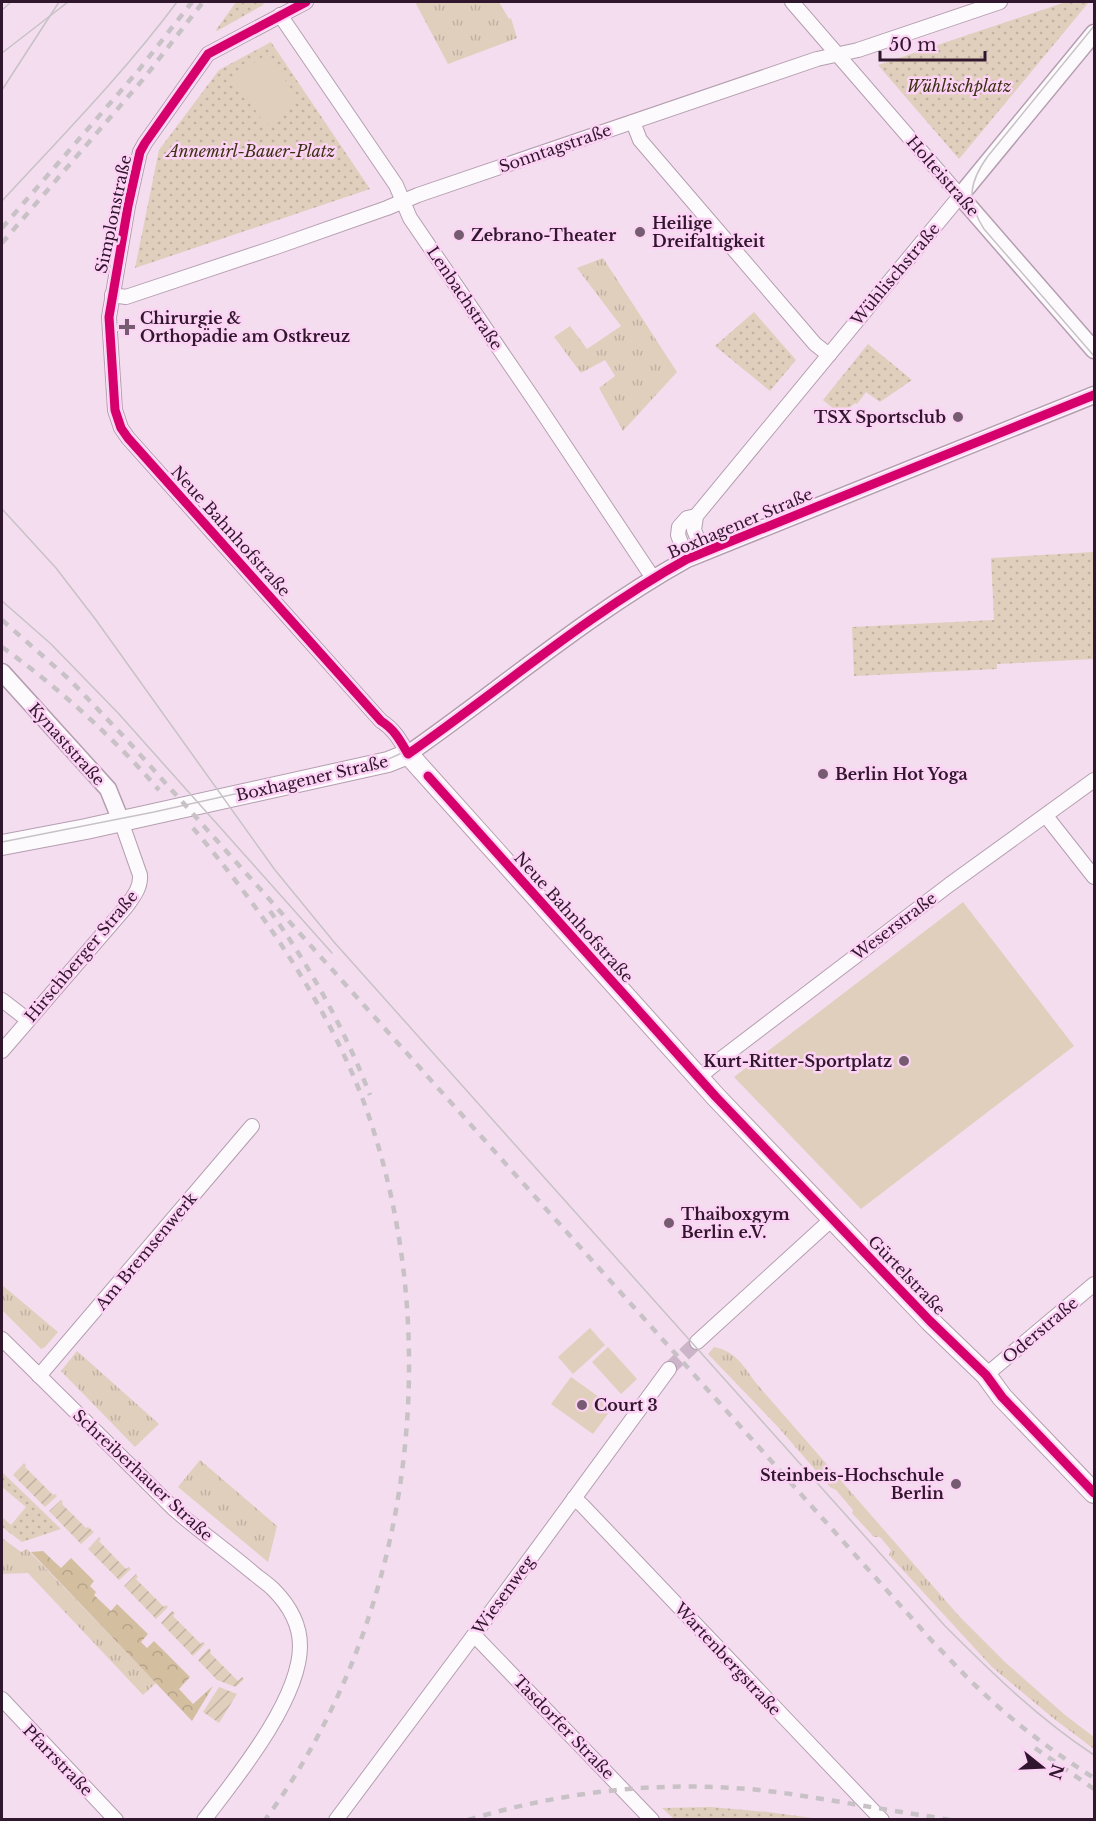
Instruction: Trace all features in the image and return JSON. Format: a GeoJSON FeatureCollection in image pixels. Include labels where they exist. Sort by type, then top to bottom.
{"type":"FeatureCollection","features":[{"type":"Feature","properties":{"kind":"main road","name":"Boxhagener Straße"},"geometry":{"type":"LineString","coordinates":[[2,845],[388,762],[408,754]]}},
{"type":"Feature","properties":{"kind":"main road","name":"Neue Bahnhofstraße"},"geometry":{"type":"LineString","coordinates":[[408,754],[698,1078]]}},
{"type":"Feature","properties":{"kind":"main road","name":"Gürtelstraße"},"geometry":{"type":"LineString","coordinates":[[698,1078],[923,1314],[986,1375],[1002,1397],[1095,1493]]}},
{"type":"Feature","properties":{"kind":"street","name":"Simplonstraße"},"geometry":{"type":"LineString","coordinates":[[112,295],[140,152],[145,142],[208,54],[306,2]]}},
{"type":"Feature","properties":{"kind":"street","name":"Holteistraße"},"geometry":{"type":"LineString","coordinates":[[792,2],[1095,350]]}},
{"type":"Feature","properties":{"kind":"street","name":"Sonntagstraße"},"geometry":{"type":"LineString","coordinates":[[112,295],[126,297],[817,59],[870,46],[1000,2]]}},
{"type":"Feature","properties":{"kind":"street","name":"Lenbachstraße"},"geometry":{"type":"LineString","coordinates":[[280,15],[396,185],[410,218],[653,578]]}},
{"type":"Feature","properties":{"kind":"street","name":"Wühlischstraße"},"geometry":{"type":"LineString","coordinates":[[687,559],[678,531],[687,518],[696,516],[1095,33]]}},
{"type":"Feature","properties":{"kind":"street"},"geometry":{"type":"LineString","coordinates":[[633,122],[640,140],[815,344],[829,355]]}},
{"type":"Feature","properties":{"kind":"street","name":"Neue Bahnhofstraße"},"geometry":{"type":"LineString","coordinates":[[112,295],[109,317],[111,357],[115,410],[121,428],[381,721],[389,725],[408,754]]}},
{"type":"Feature","properties":{"kind":"street","name":"Boxhagener Straße"},"geometry":{"type":"LineString","coordinates":[[408,754],[653,578],[687,559],[1095,395]]}},
{"type":"Feature","properties":{"kind":"street"},"geometry":{"type":"LineString","coordinates":[[696,516],[694,530],[703,552]]}},
{"type":"Feature","properties":{"kind":"street","name":"Kynaststraße"},"geometry":{"type":"LineString","coordinates":[[2,672],[108,789],[122,821]]}},
{"type":"Feature","properties":{"kind":"street","name":"Weserstraße"},"geometry":{"type":"LineString","coordinates":[[698,1078],[927,901],[1095,780]]}},
{"type":"Feature","properties":{"kind":"street"},"geometry":{"type":"LineString","coordinates":[[1046,816],[1095,877]]}},
{"type":"Feature","properties":{"kind":"street","name":"Hirschberger Straße"},"geometry":{"type":"LineString","coordinates":[[2,1051],[136,893],[140,882],[138,869],[122,821]]}},
{"type":"Feature","properties":{"kind":"street"},"geometry":{"type":"LineString","coordinates":[[2,1000],[28,1020]]}},
{"type":"Feature","properties":{"kind":"street","name":"Am Bremsenwerk"},"geometry":{"type":"LineString","coordinates":[[39,1376],[252,1126]]}},
{"type":"Feature","properties":{"kind":"street"},"geometry":{"type":"LineString","coordinates":[[697,1342],[832,1219]]}},
{"type":"Feature","properties":{"kind":"street","name":"Oderstraße"},"geometry":{"type":"LineString","coordinates":[[986,1375],[1095,1284]]}},
{"type":"Feature","properties":{"kind":"street","name":"Schreiberhauer Straße"},"geometry":{"type":"LineString","coordinates":[[3,1343],[173,1508],[273,1589],[294,1617],[300,1645],[295,1675],[269,1730],[204,1820]]}},
{"type":"Feature","properties":{"kind":"street","name":"Wiesenweg"},"geometry":{"type":"LineString","coordinates":[[336,1820],[669,1369]]}},
{"type":"Feature","properties":{"kind":"street","name":"Wartenbergstraße"},"geometry":{"type":"LineString","coordinates":[[574,1498],[882,1820]]}},
{"type":"Feature","properties":{"kind":"street","name":"Tasdorfer Straße"},"geometry":{"type":"LineString","coordinates":[[474,1635],[652,1820]]}},
{"type":"Feature","properties":{"kind":"street","name":"Pfarrstraße"},"geometry":{"type":"LineString","coordinates":[[2,1699],[116,1820]]}},
{"type":"Feature","properties":{"kind":"green space"},"geometry":{"type":"Polygon","coordinates":[[[236,2],[264,2],[263,5],[217,31],[216,30],[236,2]]]}},
{"type":"Feature","properties":{"kind":"green space"},"geometry":{"type":"Polygon","coordinates":[[[415,2],[499,2],[509,19],[511,18],[517,38],[448,64],[415,2]]]}},
{"type":"Feature","properties":{"kind":"green space","name":"Wühlischplatz"},"geometry":{"type":"Polygon","coordinates":[[[1066,2],[1089,2],[959,159],[878,65],[1066,2]]]}},
{"type":"Feature","properties":{"kind":"green space","name":"Annemirl-Bauer-Platz"},"geometry":{"type":"Polygon","coordinates":[[[271,42],[370,189],[135,268],[159,150],[219,70],[271,42]]]}},
{"type":"Feature","properties":{"kind":"green space"},"geometry":{"type":"Polygon","coordinates":[[[267,54],[300,101],[266,125],[232,78],[267,54]]]}},
{"type":"Feature","properties":{"kind":"green space"},"geometry":{"type":"Polygon","coordinates":[[[603,258],[677,372],[623,431],[599,388],[615,376],[605,360],[581,373],[554,337],[570,326],[587,349],[621,326],[577,268],[603,258]]]}},
{"type":"Feature","properties":{"kind":"green space"},"geometry":{"type":"Polygon","coordinates":[[[754,312],[796,360],[770,391],[715,346],[754,312]]]}},
{"type":"Feature","properties":{"kind":"green space"},"geometry":{"type":"Polygon","coordinates":[[[868,344],[912,380],[880,402],[866,392],[857,404],[855,403],[841,415],[823,400],[868,344]]]}},
{"type":"Feature","properties":{"kind":"green space"},"geometry":{"type":"Polygon","coordinates":[[[1094,552],[1094,659],[997,664],[997,669],[854,676],[852,627],[994,620],[991,558],[1094,552]]]}},
{"type":"Feature","properties":{"kind":"green space","name":"Kurt-Ritter-Sportplatz"},"geometry":{"type":"Polygon","coordinates":[[[963,902],[1074,1046],[861,1209],[734,1077],[963,902]]]}},
{"type":"Feature","properties":{"kind":"green space"},"geometry":{"type":"Polygon","coordinates":[[[2,1285],[58,1332],[45,1347],[41,1349],[2,1310],[2,1285]]]}},
{"type":"Feature","properties":{"kind":"green space"},"geometry":{"type":"Polygon","coordinates":[[[590,1328],[605,1345],[573,1374],[558,1357],[590,1328]]]}},
{"type":"Feature","properties":{"kind":"green space"},"geometry":{"type":"Polygon","coordinates":[[[608,1347],[637,1379],[621,1394],[592,1362],[608,1347]]]}},
{"type":"Feature","properties":{"kind":"green space"},"geometry":{"type":"Polygon","coordinates":[[[714,1347],[728,1352],[739,1360],[756,1383],[959,1616],[1006,1663],[1065,1715],[1094,1737],[1094,1749],[992,1667],[889,1555],[891,1550],[880,1537],[874,1537],[852,1513],[853,1510],[836,1490],[830,1487],[779,1428],[708,1354],[714,1347]]]}},
{"type":"Feature","properties":{"kind":"green space"},"geometry":{"type":"Polygon","coordinates":[[[77,1351],[159,1424],[135,1447],[61,1371],[77,1351]]]}},
{"type":"Feature","properties":{"kind":"green space","name":"Court 3"},"geometry":{"type":"Polygon","coordinates":[[[571,1377],[613,1407],[593,1434],[551,1404],[571,1377]]]}},
{"type":"Feature","properties":{"kind":"green space"},"geometry":{"type":"Polygon","coordinates":[[[200,1460],[277,1526],[268,1562],[178,1487],[200,1460]]]}},
{"type":"Feature","properties":{"kind":"green space"},"geometry":{"type":"Polygon","coordinates":[[[24,1463],[25,1467],[53,1495],[57,1496],[45,1507],[13,1475],[24,1463]]]}},
{"type":"Feature","properties":{"kind":"green space"},"geometry":{"type":"Polygon","coordinates":[[[2,1472],[61,1529],[22,1542],[2,1527],[2,1517],[11,1525],[26,1507],[2,1487],[2,1472]]]}},
{"type":"Feature","properties":{"kind":"green space"},"geometry":{"type":"Polygon","coordinates":[[[61,1500],[62,1504],[86,1528],[94,1532],[81,1544],[49,1511],[61,1500]]]}},
{"type":"Feature","properties":{"kind":"green space"},"geometry":{"type":"Polygon","coordinates":[[[99,1537],[101,1539],[99,1541],[126,1569],[129,1567],[131,1569],[119,1580],[88,1549],[99,1537]]]}},
{"type":"Feature","properties":{"kind":"green space"},"geometry":{"type":"Polygon","coordinates":[[[2,1538],[21,1552],[27,1549],[156,1683],[143,1695],[28,1573],[2,1574],[2,1538]]]}},
{"type":"Feature","properties":{"kind":"green space"},"geometry":{"type":"Polygon","coordinates":[[[43,1551],[61,1568],[71,1558],[94,1581],[90,1586],[96,1592],[94,1595],[111,1611],[117,1604],[148,1634],[141,1642],[147,1648],[154,1641],[190,1677],[179,1689],[193,1704],[213,1686],[192,1721],[31,1552],[43,1551]]]}},
{"type":"Feature","properties":{"kind":"green space"},"geometry":{"type":"Polygon","coordinates":[[[136,1574],[138,1577],[136,1579],[164,1607],[166,1605],[168,1607],[156,1619],[124,1586],[136,1574]]]}},
{"type":"Feature","properties":{"kind":"green space"},"geometry":{"type":"Polygon","coordinates":[[[172,1611],[175,1613],[173,1616],[201,1644],[203,1642],[205,1644],[193,1656],[161,1623],[172,1611]]]}},
{"type":"Feature","properties":{"kind":"green space"},"geometry":{"type":"Polygon","coordinates":[[[209,1648],[210,1653],[238,1681],[242,1677],[244,1679],[236,1687],[217,1680],[198,1660],[209,1648]]]}},
{"type":"Feature","properties":{"kind":"green space"},"geometry":{"type":"Polygon","coordinates":[[[219,1687],[237,1694],[219,1723],[203,1712],[219,1687]]]}},
{"type":"Feature","properties":{"kind":"green space"},"geometry":{"type":"Polygon","coordinates":[[[711,1807],[820,1819],[674,1819],[662,1808],[711,1807]]]}},
{"type":"Feature","properties":{"kind":"tunnel"},"geometry":{"type":"LineString","coordinates":[[669,1369],[697,1342]]}},
{"type":"Feature","properties":{"kind":"tram line"},"geometry":{"type":"LineString","coordinates":[[2,10],[11,2]]}},
{"type":"Feature","properties":{"kind":"tram line"},"geometry":{"type":"LineString","coordinates":[[2,90],[59,2]]}},
{"type":"Feature","properties":{"kind":"tram line"},"geometry":{"type":"LineString","coordinates":[[2,53],[68,2]]}},
{"type":"Feature","properties":{"kind":"tram line"},"geometry":{"type":"LineString","coordinates":[[2,201],[114,79],[177,2]]}},
{"type":"Feature","properties":{"kind":"tram line"},"geometry":{"type":"LineString","coordinates":[[1094,26],[988,156],[977,174],[972,192],[974,209],[984,229],[1094,356]]}},
{"type":"Feature","properties":{"kind":"tram line"},"geometry":{"type":"LineString","coordinates":[[2,842],[154,812],[396,756],[425,739],[635,586],[686,557],[1094,392]]}},
{"type":"Feature","properties":{"kind":"tram line"},"geometry":{"type":"LineString","coordinates":[[2,509],[56,568],[96,620],[275,870],[334,942],[945,1626],[1035,1711],[1094,1755]]}},
{"type":"Feature","properties":{"kind":"tram line"},"geometry":{"type":"LineString","coordinates":[[2,601],[51,644],[119,714],[332,953]]}},
{"type":"Feature","properties":{"kind":"railway"},"geometry":{"type":"LineString","coordinates":[[2,228],[138,71],[192,2]]}},
{"type":"Feature","properties":{"kind":"railway"},"geometry":{"type":"LineString","coordinates":[[2,243],[145,77],[203,2]]}},
{"type":"Feature","properties":{"kind":"railway"},"geometry":{"type":"LineString","coordinates":[[2,620],[70,680],[127,740],[933,1642],[1019,1725],[1094,1778]]}},
{"type":"Feature","properties":{"kind":"railway"},"geometry":{"type":"LineString","coordinates":[[2,647],[85,714],[159,790]]}},
{"type":"Feature","properties":{"kind":"railway"},"geometry":{"type":"LineString","coordinates":[[193,828],[244,891],[292,960],[333,1033],[351,1071],[366,1108],[391,1197],[405,1289],[409,1382],[401,1476],[383,1568],[354,1657],[315,1742],[265,1820]]}},
{"type":"Feature","properties":{"kind":"railway"},"geometry":{"type":"LineString","coordinates":[[270,911],[326,1000],[350,1047],[370,1095]]}},
{"type":"Feature","properties":{"kind":"railway"},"geometry":{"type":"LineString","coordinates":[[1035,1748],[1094,1789]]}},
{"type":"Feature","properties":{"kind":"railway"},"geometry":{"type":"LineString","coordinates":[[468,1820],[566,1797],[667,1787],[776,1792],[950,1820]]}},
{"type":"Feature","properties":{"kind":"cycle path"},"geometry":{"type":"LineString","coordinates":[[306,2],[208,54],[140,152],[128,206],[109,317],[115,410],[121,428],[128,438],[381,721],[393,731],[408,754],[580,628],[687,559],[1094,395]]}},
{"type":"Feature","properties":{"kind":"cycle path"},"geometry":{"type":"LineString","coordinates":[[428,776],[716,1097],[930,1321],[986,1375],[1002,1397],[1094,1493]]}},
{"type":"Feature","properties":{"kind":"place","name":"Heilige Dreifaltigkeit"},"geometry":{"type":"Point","coordinates":[640,232]}},
{"type":"Feature","properties":{"kind":"place","name":"Zebrano-Theater"},"geometry":{"type":"Point","coordinates":[459,235]}},
{"type":"Feature","properties":{"kind":"place","name":"Chirurgie & Orthopädie am Ostkreuz"},"geometry":{"type":"Point","coordinates":[127,327]}},
{"type":"Feature","properties":{"kind":"place","name":"TSX Sportsclub"},"geometry":{"type":"Point","coordinates":[958,417]}},
{"type":"Feature","properties":{"kind":"place","name":"Berlin Hot Yoga"},"geometry":{"type":"Point","coordinates":[823,774]}},
{"type":"Feature","properties":{"kind":"place","name":"Kurt-Ritter-Sportplatz"},"geometry":{"type":"Point","coordinates":[904,1061]}},
{"type":"Feature","properties":{"kind":"place","name":"Thaiboxgym Berlin e.V."},"geometry":{"type":"Point","coordinates":[669,1223]}},
{"type":"Feature","properties":{"kind":"place","name":"Court 3"},"geometry":{"type":"Point","coordinates":[582,1405]}},
{"type":"Feature","properties":{"kind":"place","name":"Steinbeis-Hochschule Berlin"},"geometry":{"type":"Point","coordinates":[956,1484]}}]}
